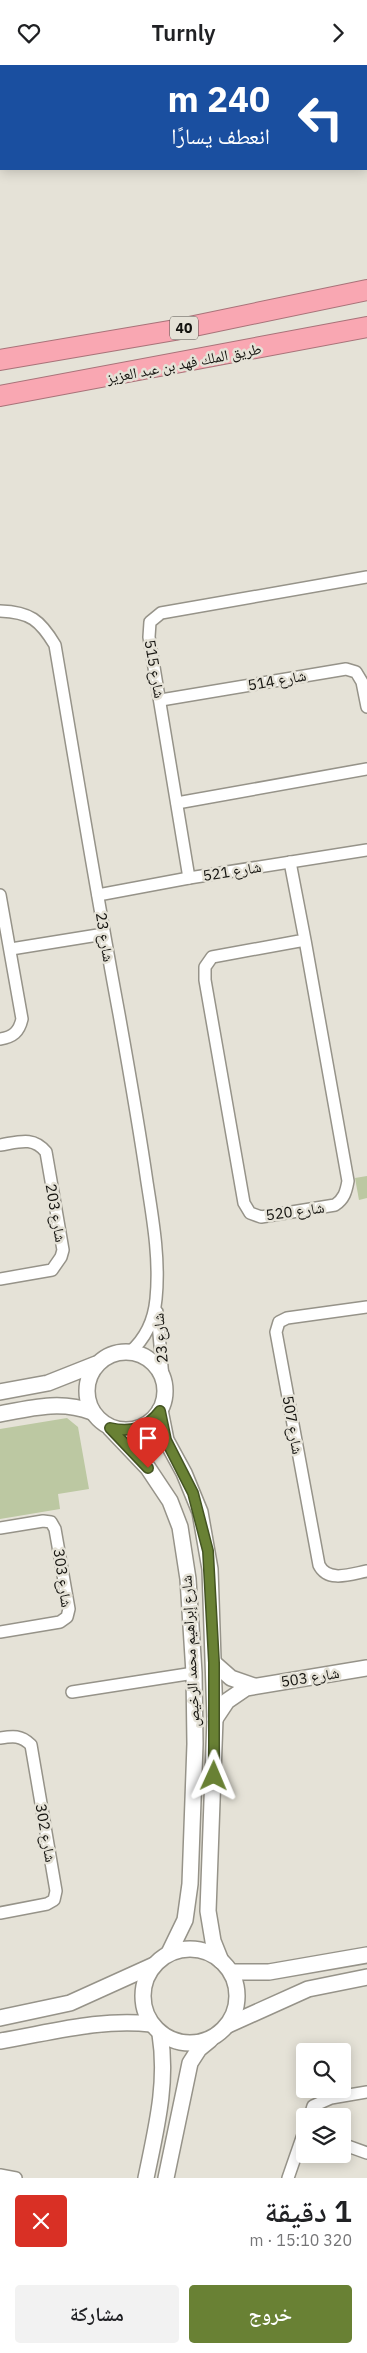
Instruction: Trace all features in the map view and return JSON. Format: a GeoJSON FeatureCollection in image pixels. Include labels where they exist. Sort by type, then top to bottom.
{"type":"FeatureCollection","features":[{"type":"Feature","properties":{"kind":"highway","name":"40"},"geometry":{"type":"LineString","coordinates":[[0,360],[175,330],[367,290]]}},
{"type":"Feature","properties":{"kind":"highway","name":"طريق الملك فهد بن عبد العزيز"},"geometry":{"type":"LineString","coordinates":[[0,396],[367,327]]}},
{"type":"Feature","properties":{"kind":"street","name":"شارع 515"},"geometry":{"type":"LineString","coordinates":[[189,878],[161,700],[149,637],[150,622],[161,613],[367,577]]}},
{"type":"Feature","properties":{"kind":"street","name":"شارع 23"},"geometry":{"type":"LineString","coordinates":[[0,611],[15,611],[41,623],[55,645],[104,934],[136,1107],[157,1261],[154,1313],[147,1332],[130,1352]]}},
{"type":"Feature","properties":{"kind":"street","name":"شارع 514"},"geometry":{"type":"LineString","coordinates":[[161,700],[346,669],[356,672],[362,682],[367,707]]}},
{"type":"Feature","properties":{"kind":"street"},"geometry":{"type":"LineString","coordinates":[[177,803],[367,769]]}},
{"type":"Feature","properties":{"kind":"street","name":"شارع 521"},"geometry":{"type":"LineString","coordinates":[[98,895],[189,878],[367,850]]}},
{"type":"Feature","properties":{"kind":"street","name":"شارع 520"},"geometry":{"type":"LineString","coordinates":[[290,862],[305,940],[348,1181],[340,1201],[335,1205],[261,1217],[250,1213],[244,1203],[205,980],[205,967],[212,957],[305,940]]}},
{"type":"Feature","properties":{"kind":"street"},"geometry":{"type":"LineString","coordinates":[[0,895],[22,1019],[20,1029],[10,1037],[0,1039]]}},
{"type":"Feature","properties":{"kind":"street"},"geometry":{"type":"LineString","coordinates":[[10,949],[104,934]]}},
{"type":"Feature","properties":{"kind":"street","name":"شارع 203"},"geometry":{"type":"LineString","coordinates":[[0,1145],[31,1140],[39,1143],[46,1152],[62,1250],[61,1257],[52,1270],[0,1279]]}},
{"type":"Feature","properties":{"kind":"street","name":"شارع 23"},"geometry":{"type":"LineString","coordinates":[[156,1298],[163,1378]]}},
{"type":"Feature","properties":{"kind":"street","name":"شارع 507"},"geometry":{"type":"LineString","coordinates":[[367,1307],[287,1318],[280,1322],[276,1332],[319,1565],[324,1572],[332,1576],[367,1571]]}},
{"type":"Feature","properties":{"kind":"street"},"geometry":{"type":"LineString","coordinates":[[0,1392],[48,1383],[96,1364],[114,1353],[130,1352],[141,1354],[150,1360],[163,1378],[164,1400],[160,1411],[153,1420],[144,1427],[121,1431],[110,1428],[100,1421],[92,1412],[87,1400],[86,1387],[89,1375],[96,1364]]}},
{"type":"Feature","properties":{"kind":"street"},"geometry":{"type":"LineString","coordinates":[[0,1414],[57,1405],[75,1406],[92,1412]]}},
{"type":"Feature","properties":{"kind":"street","name":"شارع إبراهيم محمد الرخيص"},"geometry":{"type":"LineString","coordinates":[[160,1411],[166,1440],[193,1493],[205,1533],[210,1569],[215,1719],[208,1911],[213,1941],[226,1967]]}},
{"type":"Feature","properties":{"kind":"street","name":"شارع إبراهيم محمد الرخيص"},"geometry":{"type":"LineString","coordinates":[[110,1428],[148,1468],[162,1487],[175,1512],[184,1545],[188,1579],[194,1673],[193,1807],[188,1905],[181,1932],[169,1953]]}},
{"type":"Feature","properties":{"kind":"street","name":"شارع 303"},"geometry":{"type":"LineString","coordinates":[[0,1528],[43,1521],[51,1522],[55,1529],[69,1609],[67,1617],[60,1622],[0,1632]]}},
{"type":"Feature","properties":{"kind":"street","name":"شارع 503"},"geometry":{"type":"LineString","coordinates":[[214,1663],[231,1678],[254,1686]]}},
{"type":"Feature","properties":{"kind":"street","name":"شارع 503"},"geometry":{"type":"LineString","coordinates":[[215,1719],[222,1707],[232,1697],[254,1686],[367,1668]]}},
{"type":"Feature","properties":{"kind":"street"},"geometry":{"type":"LineString","coordinates":[[72,1691],[194,1673]]}},
{"type":"Feature","properties":{"kind":"street","name":"شارع 302"},"geometry":{"type":"LineString","coordinates":[[0,1738],[16,1736],[24,1738],[30,1745],[56,1891],[54,1901],[47,1904],[0,1913]]}},
{"type":"Feature","properties":{"kind":"street"},"geometry":{"type":"LineString","coordinates":[[0,2018],[70,2003],[154,1965],[169,1953],[178,1950],[196,1949],[206,1951],[226,1967],[235,1982],[237,1999],[228,2025]]}},
{"type":"Feature","properties":{"kind":"street"},"geometry":{"type":"LineString","coordinates":[[226,1967],[269,1973],[367,1955]]}},
{"type":"Feature","properties":{"kind":"street"},"geometry":{"type":"LineString","coordinates":[[146,2178],[162,2093],[164,2063],[155,2029],[143,2007],[143,1989],[149,1972],[154,1965]]}},
{"type":"Feature","properties":{"kind":"street"},"geometry":{"type":"LineString","coordinates":[[166,2178],[190,2063],[199,2049],[228,2025],[308,1989],[367,1977]]}},
{"type":"Feature","properties":{"kind":"street"},"geometry":{"type":"LineString","coordinates":[[0,2041],[98,2024],[130,2022],[155,2029],[179,2043],[200,2043],[210,2039]]}},
{"type":"Feature","properties":{"kind":"street"},"geometry":{"type":"LineString","coordinates":[[312,2108],[331,2098],[367,2092]]}},
{"type":"Feature","properties":{"kind":"street"},"geometry":{"type":"LineString","coordinates":[[351,2148],[367,2153]]}},
{"type":"Feature","properties":{"kind":"street"},"geometry":{"type":"LineString","coordinates":[[288,2178],[296,2155]]}},
{"type":"Feature","properties":{"kind":"street"},"geometry":{"type":"LineString","coordinates":[[0,2175],[16,2178]]}},
{"type":"Feature","properties":{"kind":"green space"},"geometry":{"type":"Polygon","coordinates":[[[367,1176],[367,1198],[359,1200],[355,1178],[367,1176]]]}},
{"type":"Feature","properties":{"kind":"green space"},"geometry":{"type":"Polygon","coordinates":[[[67,1418],[78,1427],[89,1489],[58,1494],[60,1509],[0,1519],[0,1429],[67,1418]]]}},
{"type":"Feature","properties":{"kind":"route"},"geometry":{"type":"LineString","coordinates":[[148,1468],[110,1428],[121,1431],[144,1427],[160,1411],[161,1425],[166,1440],[184,1473],[200,1513],[208,1551],[214,1663],[214,1776]]}}]}
